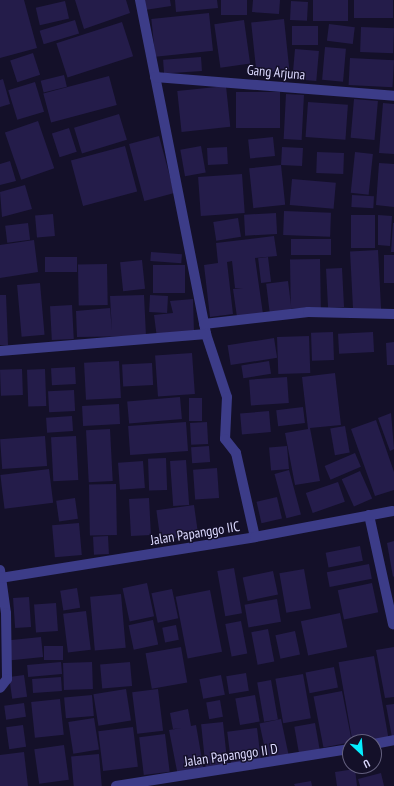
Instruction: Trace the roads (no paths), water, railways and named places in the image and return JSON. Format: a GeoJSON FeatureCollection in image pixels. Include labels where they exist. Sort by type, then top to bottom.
{"type":"FeatureCollection","features":[{"type":"Feature","properties":{"kind":"street"},"geometry":{"type":"LineString","coordinates":[[140,0],[205,329],[227,397],[226,439],[236,453],[256,537]]}},
{"type":"Feature","properties":{"kind":"street","name":"Gang Arjuna"},"geometry":{"type":"LineString","coordinates":[[156,77],[394,96]]}},
{"type":"Feature","properties":{"kind":"street"},"geometry":{"type":"LineString","coordinates":[[0,351],[205,329],[308,312],[394,314]]}},
{"type":"Feature","properties":{"kind":"street","name":"Jalan Papanggo IIC"},"geometry":{"type":"LineString","coordinates":[[0,575],[256,537],[393,511]]}},
{"type":"Feature","properties":{"kind":"street"},"geometry":{"type":"LineString","coordinates":[[369,515],[393,624]]}},
{"type":"Feature","properties":{"kind":"street"},"geometry":{"type":"LineString","coordinates":[[0,575],[6,612],[7,679],[0,688]]}},
{"type":"Feature","properties":{"kind":"street"},"geometry":{"type":"LineString","coordinates":[[382,742],[394,740]]}},
{"type":"Feature","properties":{"kind":"street","name":"Jalan Papanggo II D"},"geometry":{"type":"LineString","coordinates":[[116,786],[342,750]]}}]}
